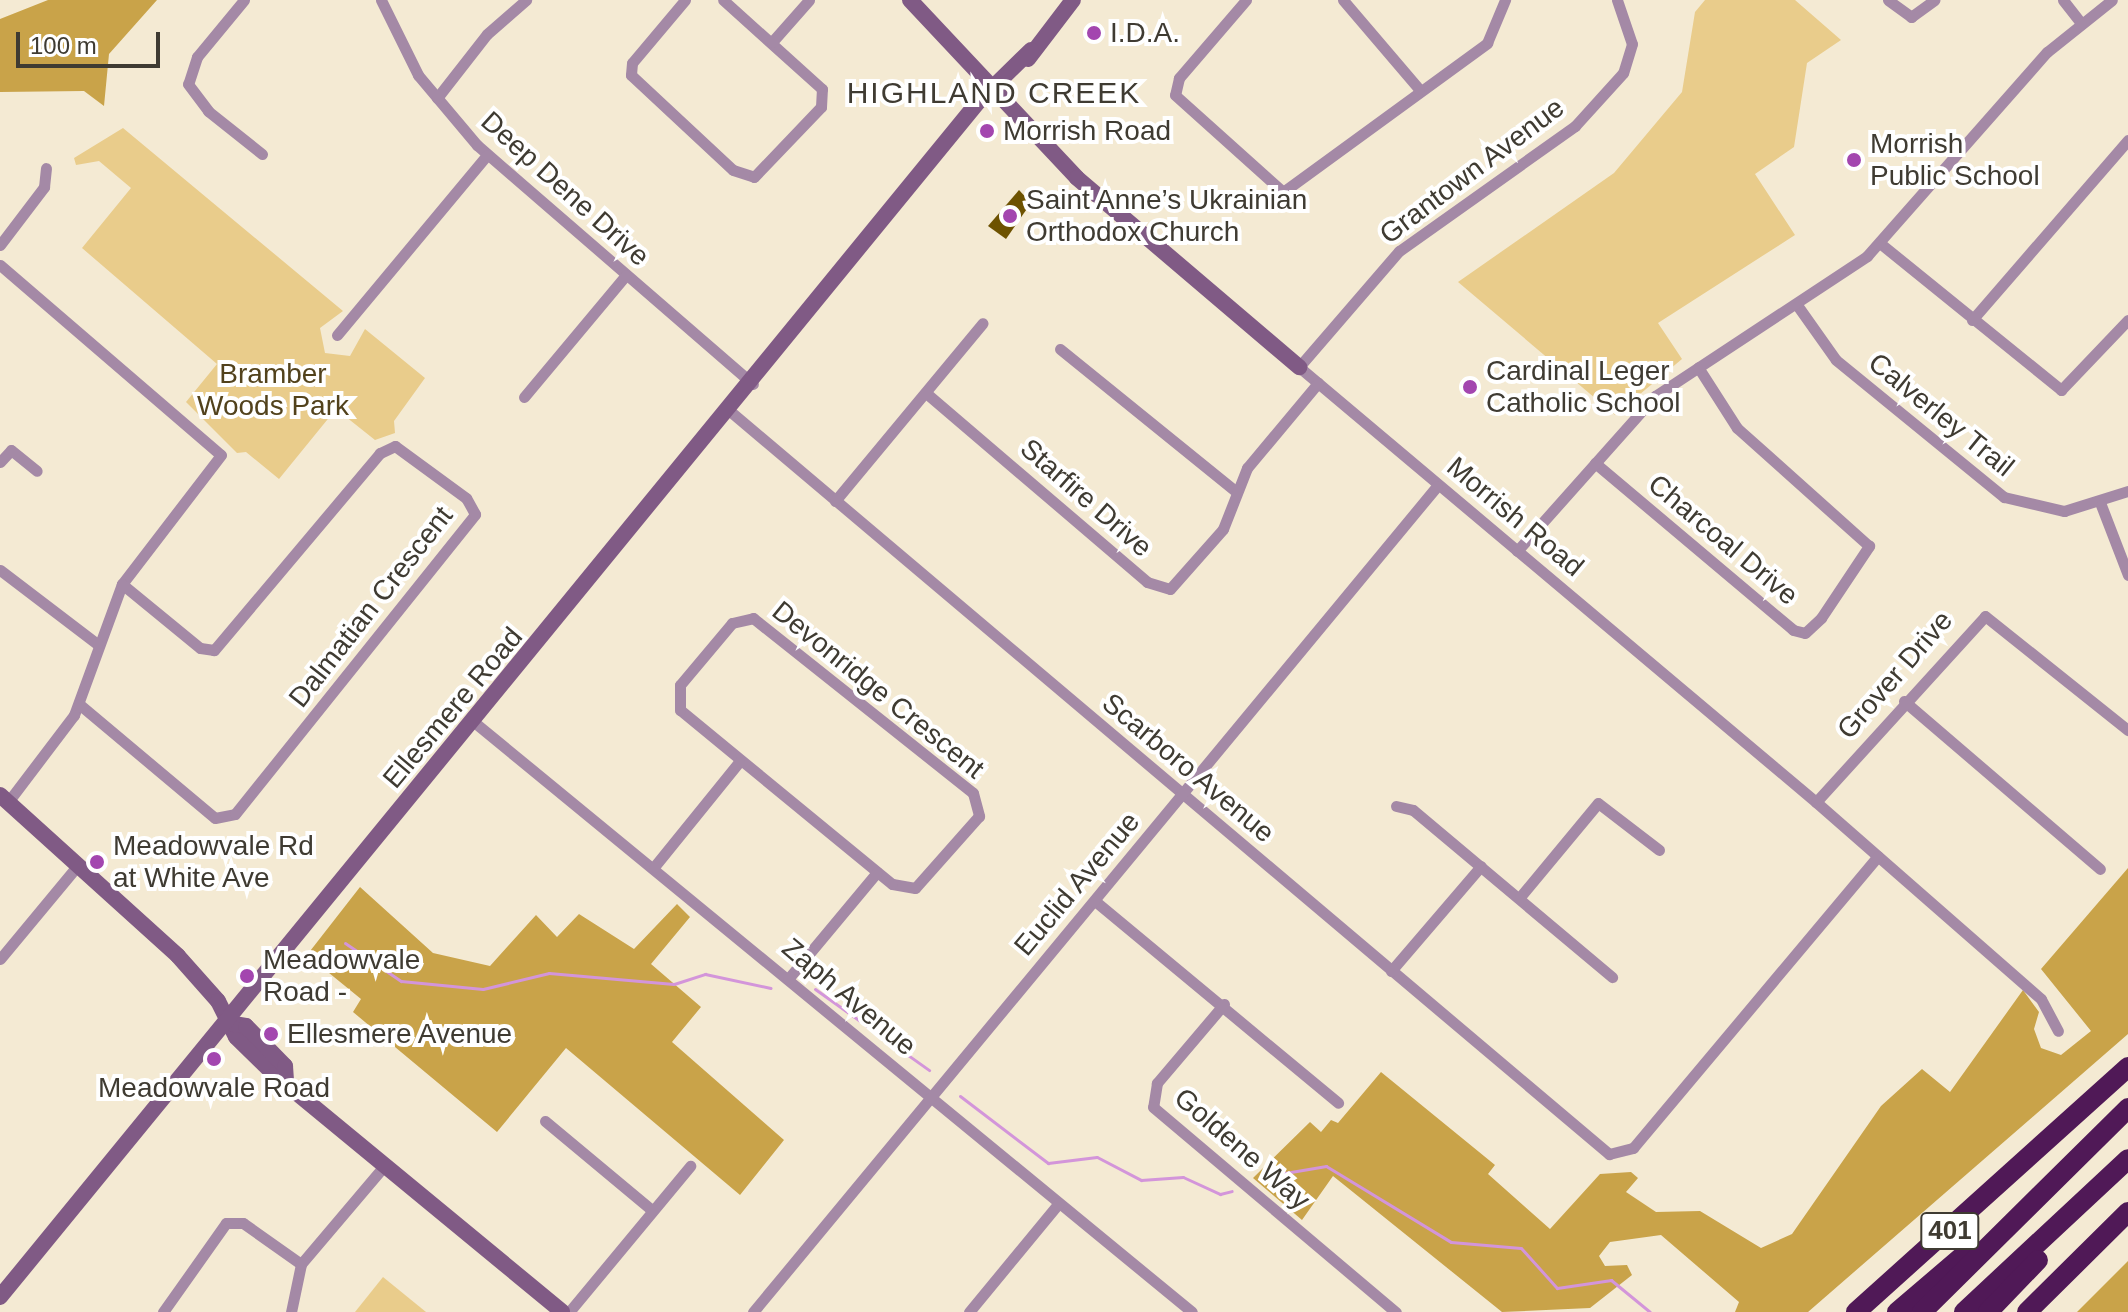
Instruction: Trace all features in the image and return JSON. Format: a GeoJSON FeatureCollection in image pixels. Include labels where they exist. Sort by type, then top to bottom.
{"type":"FeatureCollection","features":[{"type":"Feature","properties":{"kind":"highway","name":"401"},"geometry":{"type":"LineString","coordinates":[[1856,1312],[2128,1067]]}},
{"type":"Feature","properties":{"kind":"highway","name":"401"},"geometry":{"type":"LineString","coordinates":[[1922,1312],[2128,1108]]}},
{"type":"Feature","properties":{"kind":"highway"},"geometry":{"type":"LineString","coordinates":[[1897,1312],[2079,1156]]}},
{"type":"Feature","properties":{"kind":"highway","name":"401"},"geometry":{"type":"LineString","coordinates":[[1964,1312],[2128,1159]]}},
{"type":"Feature","properties":{"kind":"highway"},"geometry":{"type":"LineString","coordinates":[[1988,1312],[2105,1181]]}},
{"type":"Feature","properties":{"kind":"highway"},"geometry":{"type":"LineString","coordinates":[[2027,1312],[2128,1212]]}},
{"type":"Feature","properties":{"kind":"main road","name":"Morrish Road"},"geometry":{"type":"LineString","coordinates":[[910,0],[1077,178],[1299,367]]}},
{"type":"Feature","properties":{"kind":"main road","name":"Ellesmere Road"},"geometry":{"type":"LineString","coordinates":[[0,1297],[232,1021],[474,722],[995,90],[1073,0]]}},
{"type":"Feature","properties":{"kind":"main road"},"geometry":{"type":"LineString","coordinates":[[4,799],[178,956],[232,1021],[236,1037],[384,1166],[562,1312]]}},
{"type":"Feature","properties":{"kind":"street"},"geometry":{"type":"LineString","coordinates":[[244,0],[197,57],[188,84],[208,111],[262,154]]}},
{"type":"Feature","properties":{"kind":"street","name":"Deep Dene Drive"},"geometry":{"type":"LineString","coordinates":[[381,0],[437,98],[487,155],[753,385]]}},
{"type":"Feature","properties":{"kind":"street"},"geometry":{"type":"LineString","coordinates":[[437,98],[487,34],[526,0]]}},
{"type":"Feature","properties":{"kind":"street"},"geometry":{"type":"LineString","coordinates":[[685,0],[632,63],[631,75],[745,176],[761,173],[823,103],[819,80],[723,0]]}},
{"type":"Feature","properties":{"kind":"street"},"geometry":{"type":"LineString","coordinates":[[772,42],[809,0]]}},
{"type":"Feature","properties":{"kind":"street"},"geometry":{"type":"LineString","coordinates":[[1246,0],[1179,78],[1175,95],[1283,192],[1419,89],[1487,43],[1505,0]]}},
{"type":"Feature","properties":{"kind":"street"},"geometry":{"type":"LineString","coordinates":[[1343,0],[1419,89]]}},
{"type":"Feature","properties":{"kind":"street","name":"Grantown Avenue"},"geometry":{"type":"LineString","coordinates":[[1299,367],[1399,251],[1575,126],[1623,73],[1632,44],[1617,0]]}},
{"type":"Feature","properties":{"kind":"street"},"geometry":{"type":"LineString","coordinates":[[1888,0],[1911,17],[1934,0]]}},
{"type":"Feature","properties":{"kind":"street"},"geometry":{"type":"LineString","coordinates":[[2063,0],[2081,23]]}},
{"type":"Feature","properties":{"kind":"street"},"geometry":{"type":"LineString","coordinates":[[1517,551],[1643,407],[1698,367],[1797,305],[1881,244],[2030,70],[2081,23],[2112,0]]}},
{"type":"Feature","properties":{"kind":"street"},"geometry":{"type":"LineString","coordinates":[[1972,320],[2128,140]]}},
{"type":"Feature","properties":{"kind":"street"},"geometry":{"type":"LineString","coordinates":[[337,335],[487,155]]}},
{"type":"Feature","properties":{"kind":"street"},"geometry":{"type":"LineString","coordinates":[[0,245],[44,187],[46,168]]}},
{"type":"Feature","properties":{"kind":"street"},"geometry":{"type":"LineString","coordinates":[[1881,244],[2061,390],[2128,320]]}},
{"type":"Feature","properties":{"kind":"street"},"geometry":{"type":"LineString","coordinates":[[0,265],[220,452],[215,471],[122,584],[97,644],[79,704],[4,799]]}},
{"type":"Feature","properties":{"kind":"street"},"geometry":{"type":"LineString","coordinates":[[524,397],[625,276]]}},
{"type":"Feature","properties":{"kind":"street","name":"Calverley Trail"},"geometry":{"type":"LineString","coordinates":[[1797,305],[1836,360],[1984,485],[2047,511],[2101,505],[2128,491]]}},
{"type":"Feature","properties":{"kind":"street"},"geometry":{"type":"LineString","coordinates":[[835,501],[983,323]]}},
{"type":"Feature","properties":{"kind":"street"},"geometry":{"type":"LineString","coordinates":[[1060,349],[1234,490]]}},
{"type":"Feature","properties":{"kind":"street","name":"Morrish Road"},"geometry":{"type":"LineString","coordinates":[[1299,367],[1878,856],[2041,999],[2058,1031]]}},
{"type":"Feature","properties":{"kind":"street","name":"Charcoal Drive"},"geometry":{"type":"LineString","coordinates":[[1595,463],[1793,630],[1805,633],[1821,618],[1869,546],[1737,428],[1698,367]]}},
{"type":"Feature","properties":{"kind":"street","name":"Starfire Drive"},"geometry":{"type":"LineString","coordinates":[[926,393],[1156,586],[1170,589],[1223,529],[1234,490],[1318,383]]}},
{"type":"Feature","properties":{"kind":"street","name":"Scarboro Avenue"},"geometry":{"type":"LineString","coordinates":[[731,412],[1391,971],[1616,1156],[1639,1142],[1878,856]]}},
{"type":"Feature","properties":{"kind":"street","name":"Dalmatian Crescent"},"geometry":{"type":"LineString","coordinates":[[79,704],[215,818],[235,814],[475,514],[466,498],[403,446],[385,449],[214,650],[200,648],[122,584]]}},
{"type":"Feature","properties":{"kind":"street"},"geometry":{"type":"LineString","coordinates":[[0,462],[11,450],[37,471]]}},
{"type":"Feature","properties":{"kind":"street","name":"Euclid Avenue"},"geometry":{"type":"LineString","coordinates":[[753,1312],[1437,486]]}},
{"type":"Feature","properties":{"kind":"street"},"geometry":{"type":"LineString","coordinates":[[2101,505],[2128,575]]}},
{"type":"Feature","properties":{"kind":"street"},"geometry":{"type":"LineString","coordinates":[[0,570],[97,644]]}},
{"type":"Feature","properties":{"kind":"street","name":"Grover Drive"},"geometry":{"type":"LineString","coordinates":[[1816,802],[1972,623],[1992,616],[2124,726],[2128,713]]}},
{"type":"Feature","properties":{"kind":"street","name":"Devonridge Crescent"},"geometry":{"type":"LineString","coordinates":[[753,618],[928,755],[981,808],[915,888],[900,888],[739,762],[680,710],[677,693],[732,623],[753,618]]}},
{"type":"Feature","properties":{"kind":"street"},"geometry":{"type":"LineString","coordinates":[[1904,701],[2100,869]]}},
{"type":"Feature","properties":{"kind":"street","name":"Zaph Avenue"},"geometry":{"type":"LineString","coordinates":[[474,722],[1192,1312]]}},
{"type":"Feature","properties":{"kind":"street"},"geometry":{"type":"LineString","coordinates":[[654,867],[739,762]]}},
{"type":"Feature","properties":{"kind":"street"},"geometry":{"type":"LineString","coordinates":[[1520,897],[1598,803],[1659,850]]}},
{"type":"Feature","properties":{"kind":"street"},"geometry":{"type":"LineString","coordinates":[[1396,806],[1413,810],[1612,977]]}},
{"type":"Feature","properties":{"kind":"street"},"geometry":{"type":"LineString","coordinates":[[0,959],[78,865]]}},
{"type":"Feature","properties":{"kind":"street"},"geometry":{"type":"LineString","coordinates":[[1391,971],[1481,866]]}},
{"type":"Feature","properties":{"kind":"street"},"geometry":{"type":"LineString","coordinates":[[788,979],[877,872]]}},
{"type":"Feature","properties":{"kind":"street"},"geometry":{"type":"LineString","coordinates":[[1095,901],[1224,1004],[1338,1103]]}},
{"type":"Feature","properties":{"kind":"street","name":"Goldene Way"},"geometry":{"type":"LineString","coordinates":[[1224,1004],[1157,1083],[1153,1107],[1396,1312]]}},
{"type":"Feature","properties":{"kind":"street"},"geometry":{"type":"LineString","coordinates":[[545,1121],[652,1210]]}},
{"type":"Feature","properties":{"kind":"street"},"geometry":{"type":"LineString","coordinates":[[291,1312],[301,1264],[384,1166]]}},
{"type":"Feature","properties":{"kind":"street"},"geometry":{"type":"LineString","coordinates":[[569,1312],[690,1166]]}},
{"type":"Feature","properties":{"kind":"street"},"geometry":{"type":"LineString","coordinates":[[974,1310],[1059,1203]]}},
{"type":"Feature","properties":{"kind":"street"},"geometry":{"type":"LineString","coordinates":[[163,1312],[226,1223],[243,1223],[301,1264]]}},
{"type":"Feature","properties":{"kind":"green space"},"geometry":{"type":"Polygon","coordinates":[[[1705,0],[1795,0],[1841,40],[1807,63],[1794,147],[1755,174],[1795,235],[1658,323],[1682,359],[1615,415],[1458,282],[1614,173],[1682,92],[1695,12],[1705,0]]]}},
{"type":"Feature","properties":{"kind":"green space","name":"Bramber Woods Park"},"geometry":{"type":"Polygon","coordinates":[[[123,128],[343,311],[320,328],[325,353],[350,356],[365,329],[425,378],[394,421],[395,433],[375,440],[336,409],[279,479],[246,452],[237,453],[186,402],[217,364],[82,248],[131,188],[99,161],[76,165],[74,158],[123,128]]]}},
{"type":"Feature","properties":{"kind":"green space"},"geometry":{"type":"Polygon","coordinates":[[[383,1277],[426,1312],[355,1312],[383,1277]]]}},
{"type":"Feature","properties":{"kind":"shaded area"},"geometry":{"type":"Polygon","coordinates":[[[48,0],[157,0],[109,54],[104,106],[84,91],[0,92],[0,19],[48,0]]]}},
{"type":"Feature","properties":{"kind":"shaded area"},"geometry":{"type":"Polygon","coordinates":[[[2128,868],[2128,1034],[1808,1312],[1735,1312],[1739,1302],[1661,1235],[1610,1242],[1599,1256],[1605,1266],[1627,1265],[1632,1275],[1590,1308],[1502,1312],[1333,1176],[1302,1220],[1253,1178],[1310,1122],[1321,1132],[1331,1120],[1338,1123],[1381,1072],[1495,1165],[1488,1174],[1550,1229],[1600,1174],[1631,1172],[1638,1178],[1626,1192],[1656,1212],[1700,1211],[1761,1248],[1792,1234],[1881,1106],[1922,1069],[1950,1092],[2023,990],[2039,1012],[2034,1029],[2041,1048],[2061,1055],[2091,1031],[2041,969],[2128,868]]]}},
{"type":"Feature","properties":{"kind":"shaded area"},"geometry":{"type":"Polygon","coordinates":[[[360,887],[433,953],[490,966],[536,915],[557,937],[579,914],[634,949],[677,904],[690,917],[651,964],[701,1007],[672,1042],[784,1140],[740,1195],[566,1048],[497,1132],[353,1012],[361,999],[307,955],[360,887]]]}},
{"type":"Feature","properties":{"kind":"shaded area"},"geometry":{"type":"Polygon","coordinates":[[[2128,1261],[2128,1312],[2077,1312],[2128,1261]]]}},
{"type":"Feature","properties":{"kind":"building","name":"Saint Anne’s Ukrainian Orthodox Church"},"geometry":{"type":"Polygon","coordinates":[[[1019,190],[1031,203],[1006,239],[988,226],[1019,190]]]}},
{"type":"Feature","properties":{"kind":"waterway"},"geometry":{"type":"LineString","coordinates":[[345,943],[401,981],[483,989],[549,973],[674,984],[705,974],[771,988]]}},
{"type":"Feature","properties":{"kind":"waterway"},"geometry":{"type":"LineString","coordinates":[[815,989],[929,1070]]}},
{"type":"Feature","properties":{"kind":"waterway"},"geometry":{"type":"LineString","coordinates":[[960,1096],[1048,1163],[1097,1157],[1141,1180],[1183,1177],[1220,1194],[1232,1191]]}},
{"type":"Feature","properties":{"kind":"waterway"},"geometry":{"type":"LineString","coordinates":[[1273,1175],[1326,1166],[1451,1242],[1521,1248],[1557,1288],[1611,1280],[1650,1312]]}},
{"type":"Feature","properties":{"kind":"place","name":"I.D.A."},"geometry":{"type":"Point","coordinates":[1094,33]}},
{"type":"Feature","properties":{"kind":"place","name":"Morrish Road"},"geometry":{"type":"Point","coordinates":[987,131]}},
{"type":"Feature","properties":{"kind":"place","name":"Morrish Public School"},"geometry":{"type":"Point","coordinates":[1854,160]}},
{"type":"Feature","properties":{"kind":"place","name":"Saint Anne’s Ukrainian Orthodox Church"},"geometry":{"type":"Point","coordinates":[1010,216]}},
{"type":"Feature","properties":{"kind":"place","name":"Cardinal Leger Catholic School"},"geometry":{"type":"Point","coordinates":[1470,387]}},
{"type":"Feature","properties":{"kind":"place","name":"Meadowvale Rd at White Ave"},"geometry":{"type":"Point","coordinates":[97,862]}},
{"type":"Feature","properties":{"kind":"place","name":"Meadowvale Road -"},"geometry":{"type":"Point","coordinates":[247,976]}},
{"type":"Feature","properties":{"kind":"place","name":"Ellesmere Avenue"},"geometry":{"type":"Point","coordinates":[271,1034]}},
{"type":"Feature","properties":{"kind":"place","name":"Meadowvale Road"},"geometry":{"type":"Point","coordinates":[214,1059]}},
{"type":"Feature","properties":{"kind":"district","name":"HIGHLAND CREEK"},"geometry":{"type":"Point","coordinates":[994,93]}}]}
